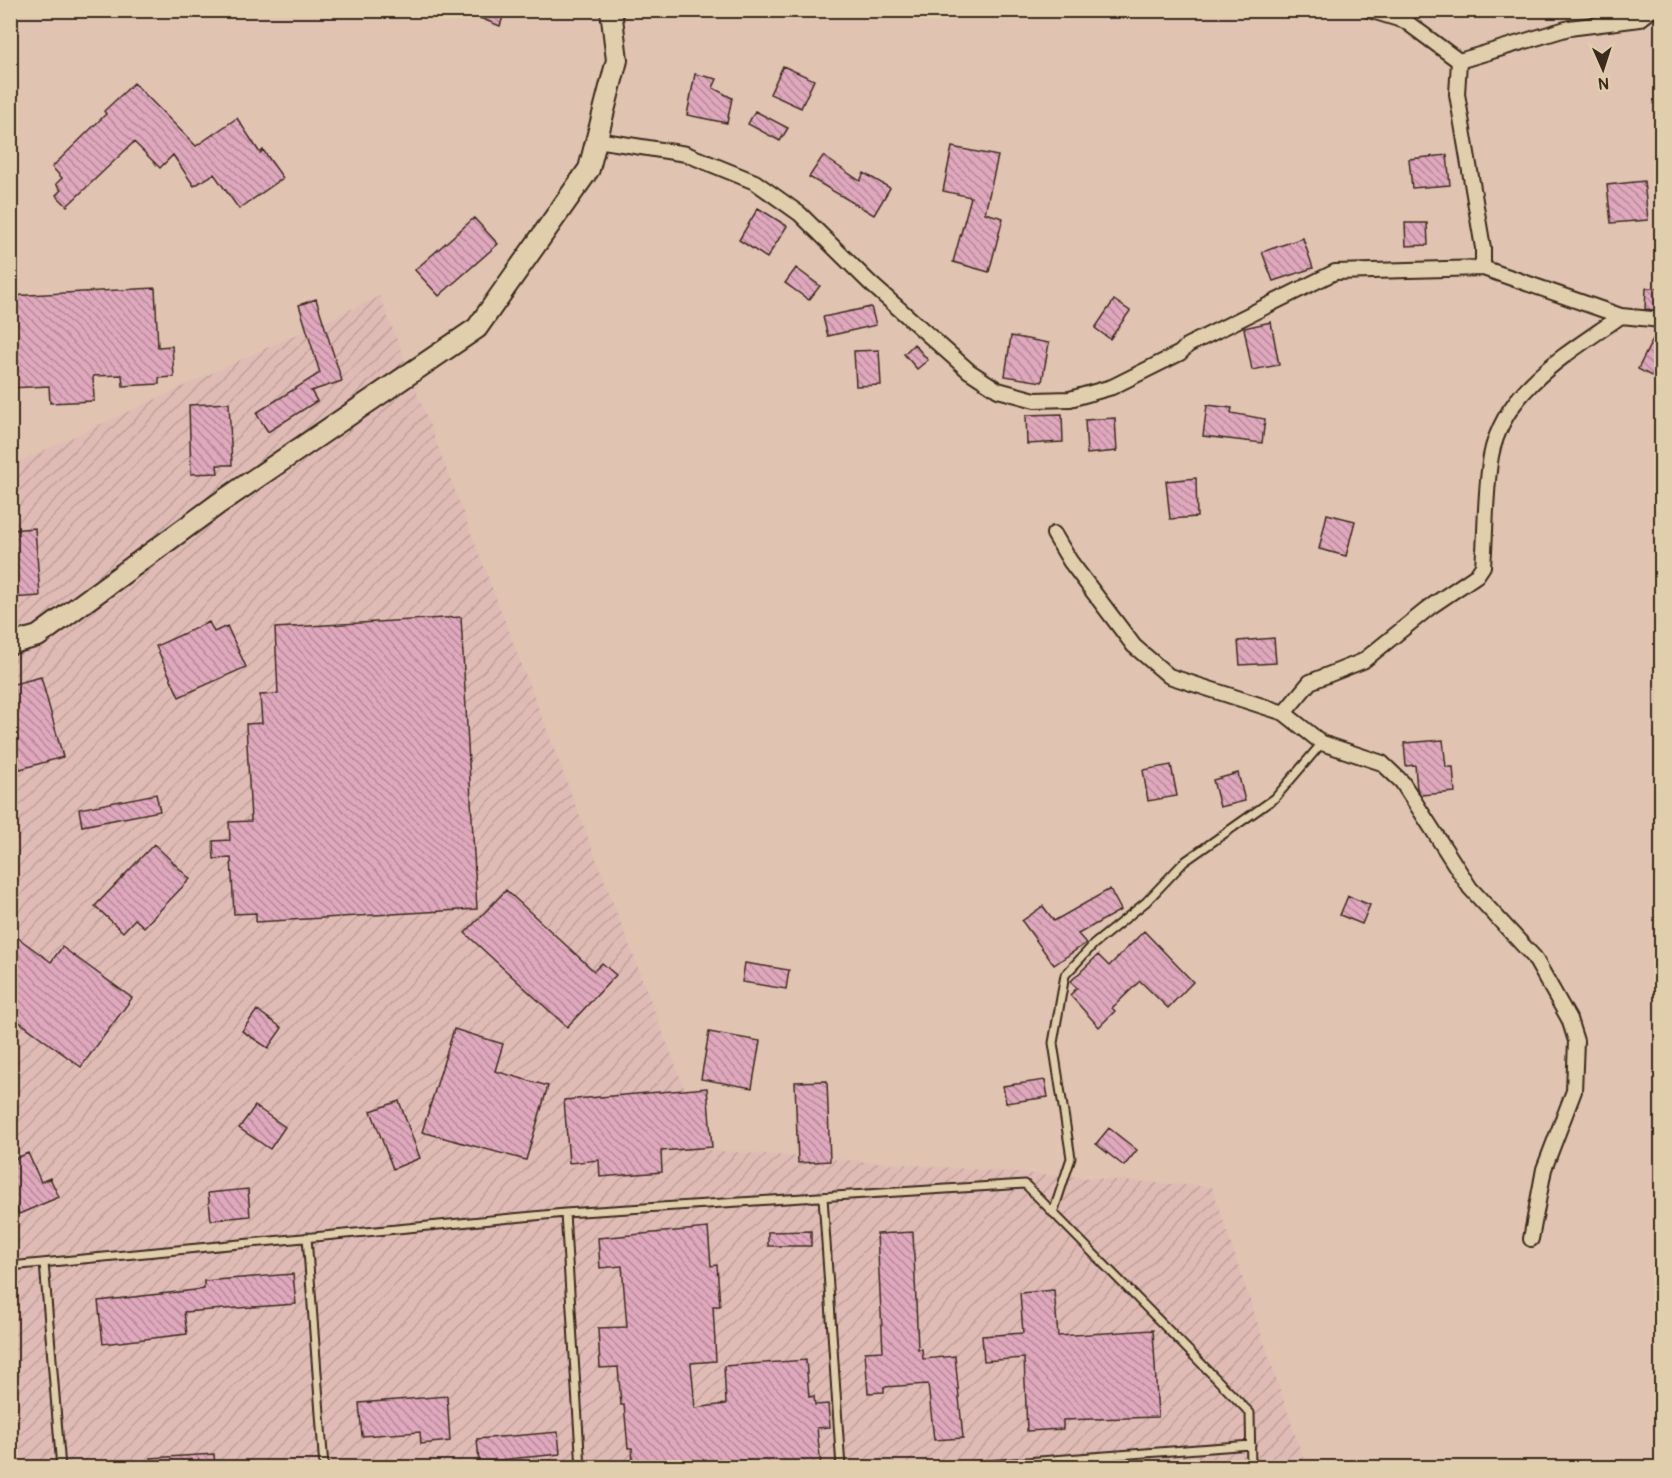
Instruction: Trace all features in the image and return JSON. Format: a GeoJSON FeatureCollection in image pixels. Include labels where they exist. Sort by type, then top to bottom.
{"type":"FeatureCollection","features":[{"type":"Feature","properties":{"kind":"street"},"geometry":{"type":"LineString","coordinates":[[10,644],[38,636],[218,504],[477,328],[589,169],[617,60],[611,10]]}},
{"type":"Feature","properties":{"kind":"street"},"geometry":{"type":"LineString","coordinates":[[1369,10],[1405,21],[1459,61]]}},
{"type":"Feature","properties":{"kind":"street"},"geometry":{"type":"LineString","coordinates":[[1459,61],[1569,27],[1640,19],[1652,10]]}},
{"type":"Feature","properties":{"kind":"street"},"geometry":{"type":"LineString","coordinates":[[1459,61],[1457,94],[1483,248],[1483,268]]}},
{"type":"Feature","properties":{"kind":"street"},"geometry":{"type":"LineString","coordinates":[[597,140],[686,154],[755,182],[800,214],[870,283],[969,371],[998,390],[1035,400],[1070,399],[1112,387],[1180,353],[1188,345],[1335,272],[1483,268],[1621,316],[1662,320]]}},
{"type":"Feature","properties":{"kind":"street"},"geometry":{"type":"LineString","coordinates":[[1284,713],[1310,681],[1363,661],[1430,607],[1477,575],[1483,566],[1491,455],[1510,407],[1537,376],[1621,316]]}},
{"type":"Feature","properties":{"kind":"street"},"geometry":{"type":"LineString","coordinates":[[1054,534],[1070,561],[1134,646],[1169,676],[1284,713],[1322,743],[1382,763],[1402,782],[1470,888],[1534,957],[1569,1018],[1576,1041],[1575,1091],[1544,1169],[1531,1239]]}},
{"type":"Feature","properties":{"kind":"lane"},"geometry":{"type":"LineString","coordinates":[[1053,1213],[1071,1158],[1053,1043],[1065,975],[1094,944],[1146,902],[1184,862],[1275,798],[1322,743]]}},
{"type":"Feature","properties":{"kind":"lane"},"geometry":{"type":"LineString","coordinates":[[10,1266],[565,1213],[1025,1184],[1250,1413],[1251,1467]]}},
{"type":"Feature","properties":{"kind":"lane"},"geometry":{"type":"LineString","coordinates":[[823,1197],[841,1467]]}},
{"type":"Feature","properties":{"kind":"lane"},"geometry":{"type":"LineString","coordinates":[[565,1213],[581,1467]]}},
{"type":"Feature","properties":{"kind":"lane"},"geometry":{"type":"LineString","coordinates":[[307,1238],[324,1467]]}},
{"type":"Feature","properties":{"kind":"lane"},"geometry":{"type":"LineString","coordinates":[[44,1263],[61,1467]]}},
{"type":"Feature","properties":{"kind":"lane"},"geometry":{"type":"LineString","coordinates":[[947,1467],[1251,1445]]}},
{"type":"Feature","properties":{"kind":"shaded area"},"geometry":{"type":"Polygon","coordinates":[[[380,296],[708,1150],[1212,1187],[1306,1467],[11,1467],[10,466],[380,296]]]}},
{"type":"Feature","properties":{"kind":"building"},"geometry":{"type":"Polygon","coordinates":[[[460,10],[505,10],[500,26],[460,10]]]}},
{"type":"Feature","properties":{"kind":"building"},"geometry":{"type":"Polygon","coordinates":[[[783,66],[814,80],[801,108],[770,94],[783,66]]]}},
{"type":"Feature","properties":{"kind":"building"},"geometry":{"type":"Polygon","coordinates":[[[695,74],[717,79],[713,88],[732,98],[727,123],[687,115],[695,74]]]}},
{"type":"Feature","properties":{"kind":"building"},"geometry":{"type":"Polygon","coordinates":[[[134,83],[196,146],[237,118],[260,153],[263,150],[283,178],[239,209],[214,174],[194,186],[173,155],[160,168],[134,142],[67,206],[56,195],[61,190],[56,184],[62,178],[52,167],[106,114],[104,111],[134,83]]]}},
{"type":"Feature","properties":{"kind":"building"},"geometry":{"type":"Polygon","coordinates":[[[755,111],[788,128],[780,141],[748,124],[755,111]]]}},
{"type":"Feature","properties":{"kind":"building"},"geometry":{"type":"Polygon","coordinates":[[[952,147],[998,156],[985,213],[1003,218],[989,272],[953,262],[971,197],[943,191],[952,147]]]}},
{"type":"Feature","properties":{"kind":"building"},"geometry":{"type":"Polygon","coordinates":[[[1447,155],[1450,185],[1412,188],[1409,159],[1447,155]]]}},
{"type":"Feature","properties":{"kind":"building"},"geometry":{"type":"Polygon","coordinates":[[[823,156],[860,181],[864,173],[890,188],[874,215],[809,177],[823,156]]]}},
{"type":"Feature","properties":{"kind":"building"},"geometry":{"type":"Polygon","coordinates":[[[1644,181],[1648,220],[1611,223],[1607,185],[1644,181]]]}},
{"type":"Feature","properties":{"kind":"building"},"geometry":{"type":"Polygon","coordinates":[[[758,208],[787,226],[767,258],[739,240],[758,208]]]}},
{"type":"Feature","properties":{"kind":"building"},"geometry":{"type":"Polygon","coordinates":[[[474,218],[498,244],[439,296],[415,270],[474,218]]]}},
{"type":"Feature","properties":{"kind":"building"},"geometry":{"type":"Polygon","coordinates":[[[1405,223],[1427,223],[1428,245],[1406,246],[1405,223]]]}},
{"type":"Feature","properties":{"kind":"building"},"geometry":{"type":"Polygon","coordinates":[[[1303,238],[1313,268],[1273,281],[1262,252],[1303,238]]]}},
{"type":"Feature","properties":{"kind":"building"},"geometry":{"type":"Polygon","coordinates":[[[796,268],[820,286],[809,300],[785,283],[796,268]]]}},
{"type":"Feature","properties":{"kind":"building"},"geometry":{"type":"Polygon","coordinates":[[[155,288],[158,347],[172,346],[174,377],[159,378],[159,384],[123,386],[122,375],[93,376],[94,401],[50,403],[49,386],[10,388],[10,296],[155,288]]]}},
{"type":"Feature","properties":{"kind":"building"},"geometry":{"type":"Polygon","coordinates":[[[1646,288],[1662,288],[1662,311],[1645,309],[1646,288]]]}},
{"type":"Feature","properties":{"kind":"building"},"geometry":{"type":"Polygon","coordinates":[[[316,299],[342,381],[311,391],[317,401],[268,432],[256,413],[320,373],[299,305],[316,299]]]}},
{"type":"Feature","properties":{"kind":"building"},"geometry":{"type":"Polygon","coordinates":[[[1114,300],[1130,311],[1110,339],[1095,328],[1114,300]]]}},
{"type":"Feature","properties":{"kind":"building"},"geometry":{"type":"Polygon","coordinates":[[[871,307],[876,325],[828,336],[823,317],[871,307]]]}},
{"type":"Feature","properties":{"kind":"building"},"geometry":{"type":"Polygon","coordinates":[[[1271,322],[1279,365],[1252,370],[1244,328],[1271,322]]]}},
{"type":"Feature","properties":{"kind":"building"},"geometry":{"type":"Polygon","coordinates":[[[1011,336],[1049,343],[1042,382],[1005,376],[1011,336]]]}},
{"type":"Feature","properties":{"kind":"building"},"geometry":{"type":"Polygon","coordinates":[[[1653,339],[1662,343],[1662,370],[1657,379],[1638,369],[1653,339]]]}},
{"type":"Feature","properties":{"kind":"building"},"geometry":{"type":"Polygon","coordinates":[[[914,344],[928,360],[917,369],[904,354],[914,344]]]}},
{"type":"Feature","properties":{"kind":"building"},"geometry":{"type":"Polygon","coordinates":[[[879,350],[881,385],[856,386],[854,351],[879,350]]]}},
{"type":"Feature","properties":{"kind":"building"},"geometry":{"type":"Polygon","coordinates":[[[229,403],[232,465],[217,465],[218,473],[191,474],[189,405],[229,403]]]}},
{"type":"Feature","properties":{"kind":"building"},"geometry":{"type":"Polygon","coordinates":[[[1207,405],[1232,408],[1231,413],[1265,419],[1262,443],[1203,436],[1207,405]]]}},
{"type":"Feature","properties":{"kind":"building"},"geometry":{"type":"Polygon","coordinates":[[[1062,414],[1063,442],[1027,444],[1026,415],[1062,414]]]}},
{"type":"Feature","properties":{"kind":"building"},"geometry":{"type":"Polygon","coordinates":[[[1115,418],[1117,451],[1087,454],[1085,420],[1115,418]]]}},
{"type":"Feature","properties":{"kind":"building"},"geometry":{"type":"Polygon","coordinates":[[[1196,478],[1197,517],[1170,519],[1166,481],[1196,478]]]}},
{"type":"Feature","properties":{"kind":"building"},"geometry":{"type":"Polygon","coordinates":[[[1327,514],[1355,521],[1346,556],[1319,549],[1327,514]]]}},
{"type":"Feature","properties":{"kind":"building"},"geometry":{"type":"Polygon","coordinates":[[[35,528],[40,596],[10,598],[10,530],[35,528]]]}},
{"type":"Feature","properties":{"kind":"building"},"geometry":{"type":"Polygon","coordinates":[[[461,617],[477,909],[256,922],[256,913],[234,914],[231,858],[214,859],[213,841],[230,840],[229,822],[251,821],[246,724],[262,723],[260,695],[278,694],[275,628],[461,617]]]}},
{"type":"Feature","properties":{"kind":"building"},"geometry":{"type":"Polygon","coordinates":[[[209,622],[214,632],[227,626],[246,667],[179,697],[156,646],[209,622]]]}},
{"type":"Feature","properties":{"kind":"building"},"geometry":{"type":"Polygon","coordinates":[[[1274,638],[1276,663],[1240,665],[1238,641],[1274,638]]]}},
{"type":"Feature","properties":{"kind":"building"},"geometry":{"type":"Polygon","coordinates":[[[41,677],[63,757],[10,772],[10,685],[41,677]]]}},
{"type":"Feature","properties":{"kind":"building"},"geometry":{"type":"Polygon","coordinates":[[[1443,740],[1446,767],[1453,767],[1455,792],[1421,795],[1417,789],[1415,765],[1406,766],[1404,743],[1443,740]]]}},
{"type":"Feature","properties":{"kind":"building"},"geometry":{"type":"Polygon","coordinates":[[[1171,765],[1177,796],[1148,801],[1143,770],[1171,765]]]}},
{"type":"Feature","properties":{"kind":"building"},"geometry":{"type":"Polygon","coordinates":[[[1238,773],[1245,801],[1220,807],[1213,780],[1238,773]]]}},
{"type":"Feature","properties":{"kind":"building"},"geometry":{"type":"Polygon","coordinates":[[[156,794],[160,811],[82,826],[79,809],[156,794]]]}},
{"type":"Feature","properties":{"kind":"building"},"geometry":{"type":"Polygon","coordinates":[[[154,844],[190,879],[144,927],[135,919],[123,932],[95,906],[154,844]]]}},
{"type":"Feature","properties":{"kind":"building"},"geometry":{"type":"Polygon","coordinates":[[[1110,889],[1121,910],[1078,934],[1086,943],[1054,965],[1022,921],[1043,906],[1054,921],[1110,889]]]}},
{"type":"Feature","properties":{"kind":"building"},"geometry":{"type":"Polygon","coordinates":[[[506,890],[594,971],[602,963],[616,975],[567,1027],[465,933],[506,890]]]}},
{"type":"Feature","properties":{"kind":"building"},"geometry":{"type":"Polygon","coordinates":[[[1348,896],[1370,905],[1362,924],[1340,915],[1348,896]]]}},
{"type":"Feature","properties":{"kind":"building"},"geometry":{"type":"Polygon","coordinates":[[[1144,931],[1193,982],[1168,1008],[1140,981],[1112,1008],[1115,1011],[1099,1027],[1070,995],[1077,988],[1070,982],[1098,955],[1109,966],[1144,931]]]}},
{"type":"Feature","properties":{"kind":"building"},"geometry":{"type":"Polygon","coordinates":[[[10,932],[51,962],[62,947],[132,998],[81,1067],[10,1015],[10,932]]]}},
{"type":"Feature","properties":{"kind":"building"},"geometry":{"type":"Polygon","coordinates":[[[745,963],[789,970],[786,989],[742,982],[745,963]]]}},
{"type":"Feature","properties":{"kind":"building"},"geometry":{"type":"Polygon","coordinates":[[[257,1010],[282,1028],[268,1048],[242,1031],[257,1010]]]}},
{"type":"Feature","properties":{"kind":"building"},"geometry":{"type":"Polygon","coordinates":[[[454,1029],[503,1044],[495,1071],[548,1086],[526,1160],[422,1132],[454,1029]]]}},
{"type":"Feature","properties":{"kind":"building"},"geometry":{"type":"Polygon","coordinates":[[[709,1032],[760,1041],[752,1088],[701,1079],[709,1032]]]}},
{"type":"Feature","properties":{"kind":"building"},"geometry":{"type":"Polygon","coordinates":[[[1045,1080],[1048,1097],[1006,1103],[1003,1086],[1045,1080]]]}},
{"type":"Feature","properties":{"kind":"building"},"geometry":{"type":"Polygon","coordinates":[[[827,1081],[830,1161],[798,1163],[795,1082],[827,1081]]]}},
{"type":"Feature","properties":{"kind":"building"},"geometry":{"type":"Polygon","coordinates":[[[707,1088],[712,1147],[661,1151],[662,1172],[600,1177],[599,1160],[569,1163],[564,1100],[707,1088]]]}},
{"type":"Feature","properties":{"kind":"building"},"geometry":{"type":"Polygon","coordinates":[[[399,1101],[420,1158],[393,1169],[371,1111],[399,1101]]]}},
{"type":"Feature","properties":{"kind":"building"},"geometry":{"type":"Polygon","coordinates":[[[255,1106],[285,1127],[270,1149],[239,1128],[255,1106]]]}},
{"type":"Feature","properties":{"kind":"building"},"geometry":{"type":"Polygon","coordinates":[[[1109,1128],[1137,1150],[1124,1166],[1096,1144],[1109,1128]]]}},
{"type":"Feature","properties":{"kind":"building"},"geometry":{"type":"Polygon","coordinates":[[[28,1153],[41,1182],[50,1178],[59,1197],[19,1214],[10,1195],[10,1161],[28,1153]]]}},
{"type":"Feature","properties":{"kind":"building"},"geometry":{"type":"Polygon","coordinates":[[[248,1189],[250,1216],[211,1220],[208,1193],[248,1189]]]}},
{"type":"Feature","properties":{"kind":"building"},"geometry":{"type":"Polygon","coordinates":[[[708,1228],[711,1266],[717,1265],[720,1306],[713,1306],[716,1361],[691,1363],[695,1408],[726,1404],[724,1366],[806,1360],[809,1397],[814,1396],[815,1405],[828,1404],[830,1427],[817,1428],[821,1467],[633,1467],[632,1448],[628,1448],[624,1405],[621,1405],[618,1367],[600,1368],[598,1328],[627,1327],[622,1266],[600,1268],[598,1238],[708,1228]]]}},
{"type":"Feature","properties":{"kind":"building"},"geometry":{"type":"Polygon","coordinates":[[[811,1231],[811,1246],[768,1246],[768,1232],[811,1231]]]}},
{"type":"Feature","properties":{"kind":"building"},"geometry":{"type":"Polygon","coordinates":[[[913,1232],[918,1349],[922,1349],[923,1359],[955,1356],[963,1438],[934,1440],[928,1384],[884,1387],[884,1392],[868,1393],[865,1352],[883,1351],[877,1234],[913,1232]]]}},
{"type":"Feature","properties":{"kind":"building"},"geometry":{"type":"Polygon","coordinates":[[[293,1274],[296,1304],[184,1312],[187,1334],[103,1344],[98,1301],[204,1289],[204,1281],[293,1274]]]}},
{"type":"Feature","properties":{"kind":"building"},"geometry":{"type":"Polygon","coordinates":[[[1054,1290],[1058,1336],[1153,1330],[1158,1417],[1063,1420],[1063,1429],[1027,1431],[1024,1358],[984,1361],[982,1336],[1023,1333],[1020,1293],[1054,1290]]]}},
{"type":"Feature","properties":{"kind":"building"},"geometry":{"type":"Polygon","coordinates":[[[447,1396],[450,1441],[421,1444],[420,1432],[362,1436],[359,1403],[447,1396]]]}},
{"type":"Feature","properties":{"kind":"building"},"geometry":{"type":"Polygon","coordinates":[[[558,1432],[560,1454],[479,1462],[477,1439],[558,1432]]]}},
{"type":"Feature","properties":{"kind":"building"},"geometry":{"type":"Polygon","coordinates":[[[214,1454],[215,1467],[151,1467],[151,1458],[214,1454]]]}}]}
